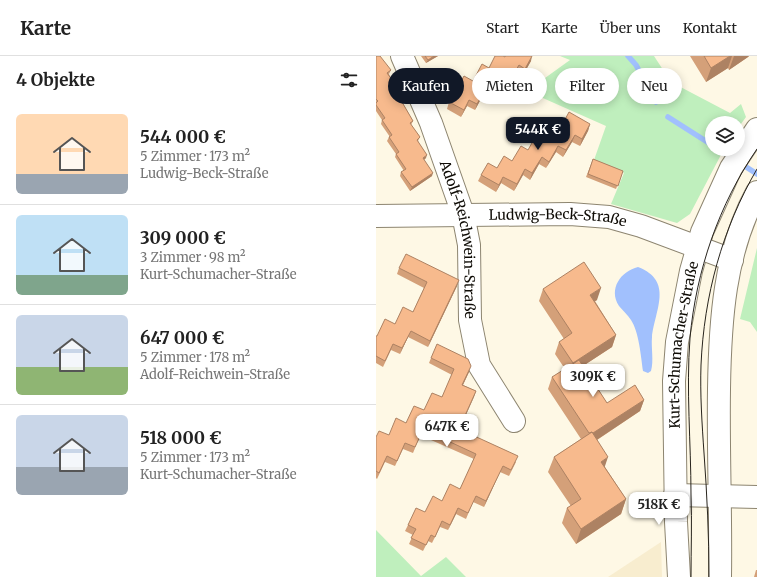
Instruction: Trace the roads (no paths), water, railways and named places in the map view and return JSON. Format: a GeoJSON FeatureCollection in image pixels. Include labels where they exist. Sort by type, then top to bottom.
{"type":"FeatureCollection","features":[{"type":"Feature","properties":{"kind":"street","name":"Adolf-Reichwein-Straße"},"geometry":{"type":"LineString","coordinates":[[402,56],[431,123],[464,214],[469,245],[470,320],[479,365],[514,421]]}},
{"type":"Feature","properties":{"kind":"street","name":"Kurt-Schumacher-Straße"},"geometry":{"type":"LineString","coordinates":[[679,577],[675,495],[675,359],[685,298],[699,240],[732,168],[756,130]]}},
{"type":"Feature","properties":{"kind":"street"},"geometry":{"type":"LineString","coordinates":[[720,577],[720,343],[725,293],[734,254],[748,212],[757,192]]}},
{"type":"Feature","properties":{"kind":"street","name":"Ludwig-Beck-Straße"},"geometry":{"type":"LineString","coordinates":[[376,216],[570,214],[609,217],[699,240],[734,254]]}},
{"type":"Feature","properties":{"kind":"street"},"geometry":{"type":"LineString","coordinates":[[675,495],[757,497]]}},
{"type":"Feature","properties":{"kind":"water"},"geometry":{"type":"Polygon","coordinates":[[[638,267],[649,273],[656,280],[660,297],[652,337],[652,367],[651,371],[648,373],[643,371],[634,325],[619,306],[615,293],[618,282],[626,272],[638,267]]]}},
{"type":"Feature","properties":{"kind":"waterway"},"geometry":{"type":"LineString","coordinates":[[628,56],[638,68]]}},
{"type":"Feature","properties":{"kind":"waterway"},"geometry":{"type":"LineString","coordinates":[[668,117],[705,141]]}},
{"type":"Feature","properties":{"kind":"waterway"},"geometry":{"type":"LineString","coordinates":[[728,156],[733,159]]}},
{"type":"Feature","properties":{"kind":"waterway"},"geometry":{"type":"LineString","coordinates":[[740,163],[757,174]]}},
{"type":"Feature","properties":{"kind":"tram line"},"geometry":{"type":"LineString","coordinates":[[691,577],[691,475],[688,377],[693,313],[704,263],[721,215],[731,192],[757,149]]}},
{"type":"Feature","properties":{"kind":"tram line"},"geometry":{"type":"LineString","coordinates":[[709,577],[708,515],[701,398],[703,339],[706,314],[717,264],[734,215],[757,169]]}}]}
